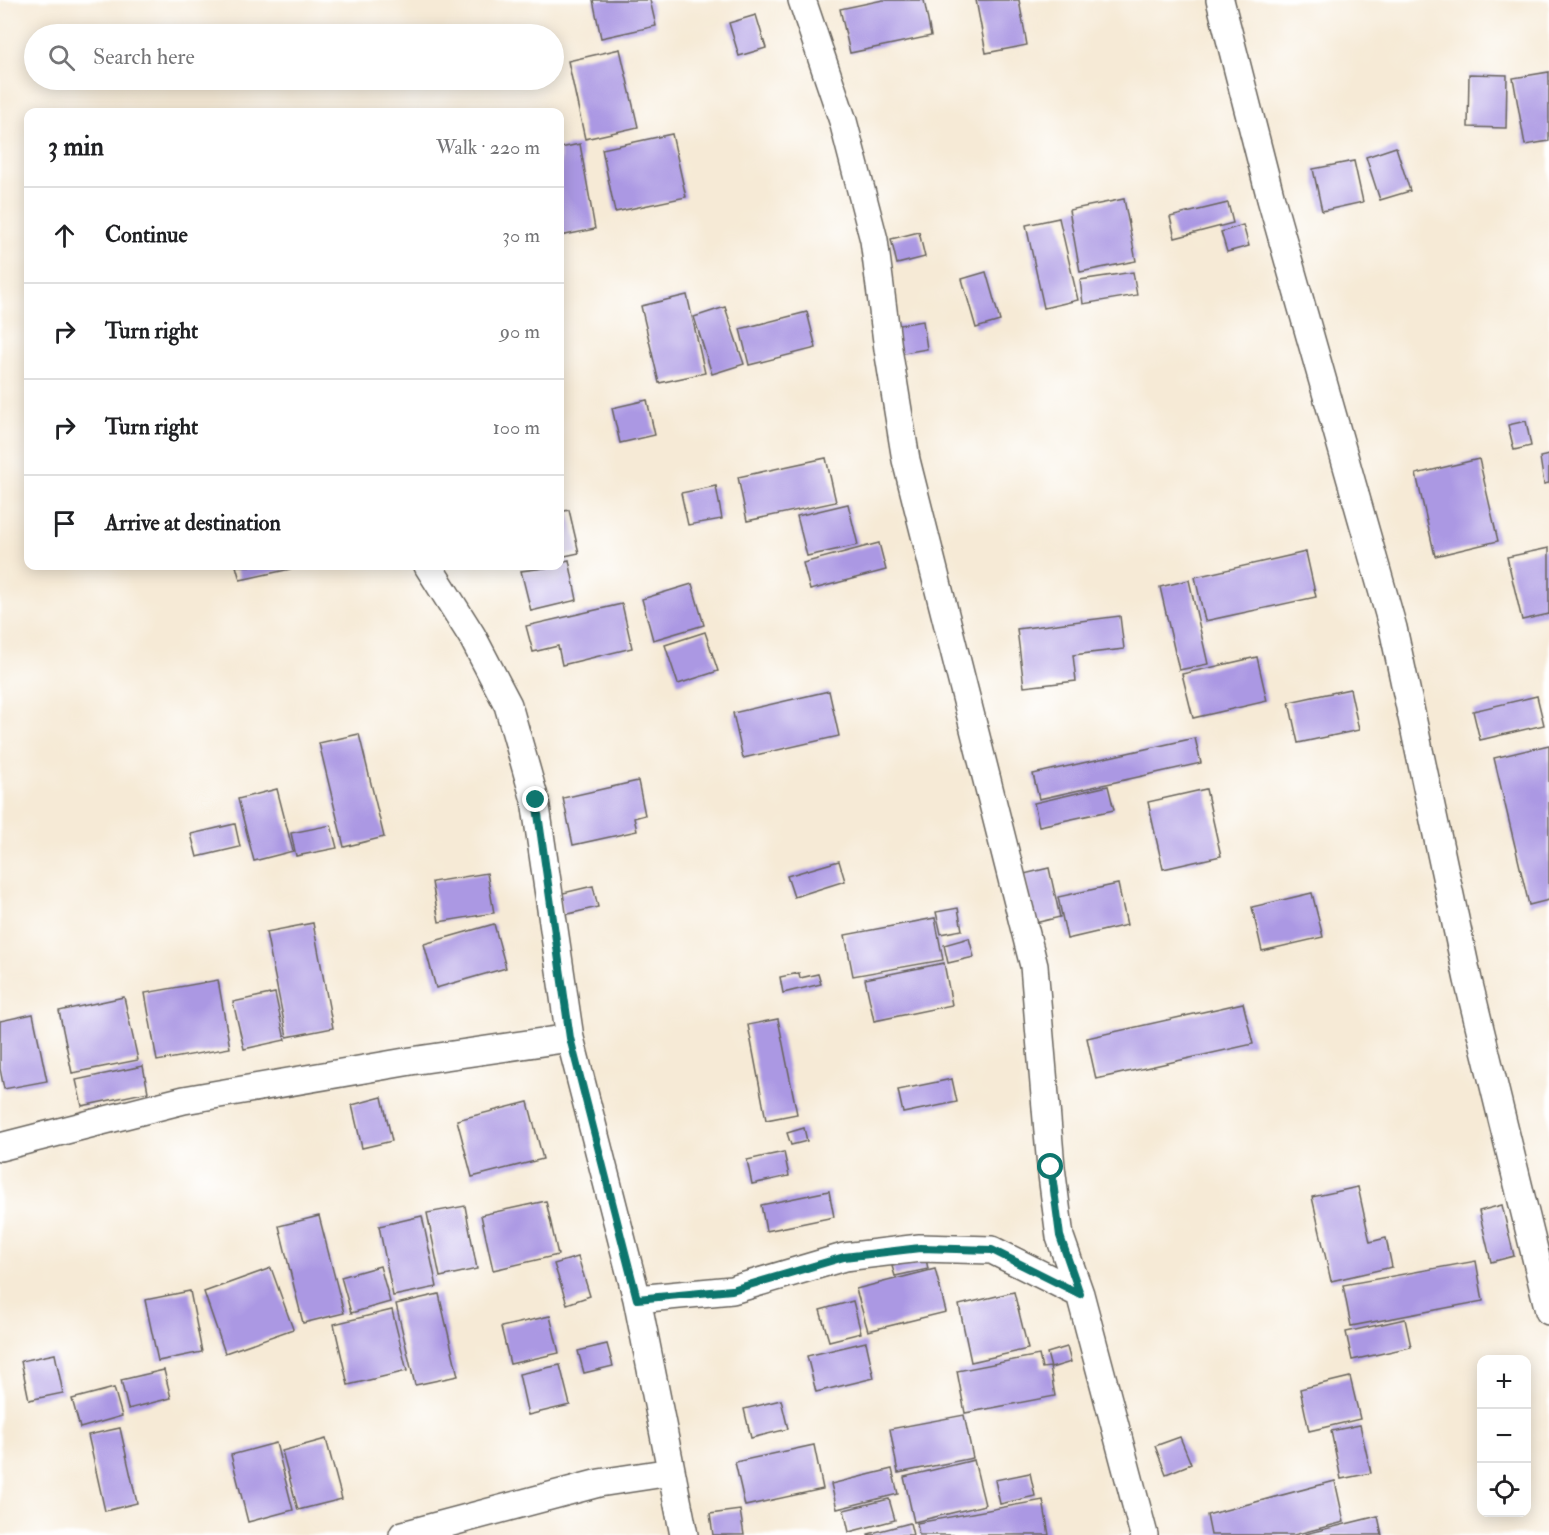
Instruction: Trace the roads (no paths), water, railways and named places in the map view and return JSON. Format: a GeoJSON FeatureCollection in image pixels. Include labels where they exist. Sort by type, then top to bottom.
{"type":"FeatureCollection","features":[{"type":"Feature","properties":{"kind":"street"},"geometry":{"type":"LineString","coordinates":[[802,0],[843,121],[874,240],[888,350],[906,460],[1034,966],[1059,1225],[1080,1294],[1144,1535]]}},
{"type":"Feature","properties":{"kind":"street"},"geometry":{"type":"LineString","coordinates":[[1220,0],[1271,199],[1393,628],[1468,980],[1549,1311]]}},
{"type":"Feature","properties":{"kind":"street"},"geometry":{"type":"LineString","coordinates":[[431,570],[472,636],[508,705],[536,800],[570,1038],[637,1299],[684,1535]]}},
{"type":"Feature","properties":{"kind":"street"},"geometry":{"type":"LineString","coordinates":[[0,1147],[184,1100],[411,1061],[570,1038]]}},
{"type":"Feature","properties":{"kind":"street"},"geometry":{"type":"LineString","coordinates":[[637,1299],[732,1290],[844,1257],[920,1248],[992,1250],[1080,1294]]}},
{"type":"Feature","properties":{"kind":"street"},"geometry":{"type":"LineString","coordinates":[[403,1535],[599,1484],[671,1472]]}}]}
